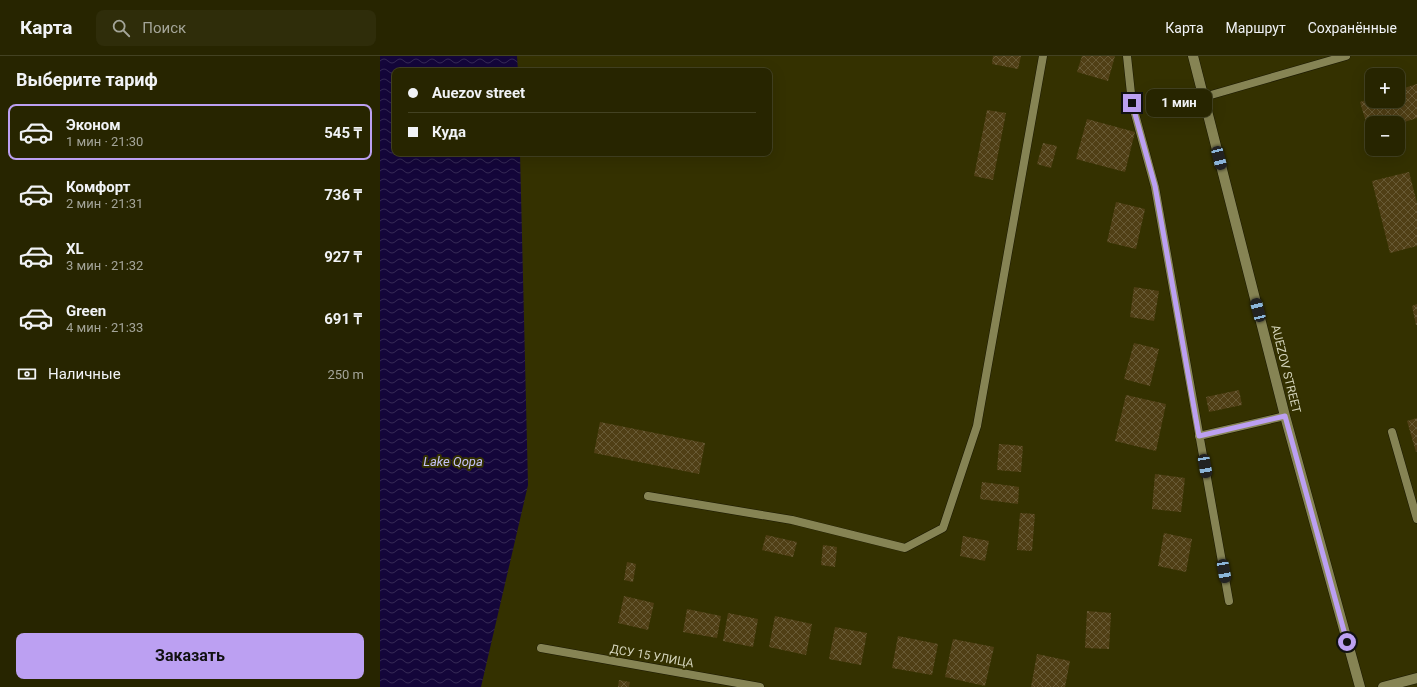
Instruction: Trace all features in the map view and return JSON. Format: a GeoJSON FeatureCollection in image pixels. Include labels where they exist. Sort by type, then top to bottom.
{"type":"FeatureCollection","features":[{"type":"Feature","properties":{"kind":"main road","name":"AUEZOV STREET"},"geometry":{"type":"LineString","coordinates":[[1193,56],[1285,416],[1360,687]]}},
{"type":"Feature","properties":{"kind":"main road"},"geometry":{"type":"LineString","coordinates":[[1383,687],[1417,678]]}},
{"type":"Feature","properties":{"kind":"lane"},"geometry":{"type":"LineString","coordinates":[[648,496],[792,520],[905,548],[943,528],[977,426],[1043,56]]}},
{"type":"Feature","properties":{"kind":"lane"},"geometry":{"type":"LineString","coordinates":[[1127,56],[1132,103],[1155,186],[1229,602]]}},
{"type":"Feature","properties":{"kind":"lane"},"geometry":{"type":"LineString","coordinates":[[1204,97],[1346,56]]}},
{"type":"Feature","properties":{"kind":"lane"},"geometry":{"type":"LineString","coordinates":[[1199,436],[1285,416]]}},
{"type":"Feature","properties":{"kind":"lane"},"geometry":{"type":"LineString","coordinates":[[1392,432],[1417,519]]}},
{"type":"Feature","properties":{"kind":"lane","name":"ДСУ 15 УЛИЦА"},"geometry":{"type":"LineString","coordinates":[[540,648],[760,687]]}},
{"type":"Feature","properties":{"kind":"water","name":"Lake Qopa"},"geometry":{"type":"Polygon","coordinates":[[[380,56],[517,56],[518,68],[392,68],[392,156],[520,156],[528,485],[481,687],[380,687],[380,56]]]}},
{"type":"Feature","properties":{"kind":"building"},"geometry":{"type":"Polygon","coordinates":[[[993,56],[1021,56],[1018,69],[992,64],[993,56]]]}},
{"type":"Feature","properties":{"kind":"building"},"geometry":{"type":"Polygon","coordinates":[[[1082,56],[1115,56],[1108,81],[1077,72],[1082,56]]]}},
{"type":"Feature","properties":{"kind":"building"},"geometry":{"type":"Polygon","coordinates":[[[1417,84],[1417,118],[1405,122],[1405,116],[1365,116],[1365,119],[1360,102],[1365,100],[1365,108],[1405,108],[1405,88],[1417,84]]]}},
{"type":"Feature","properties":{"kind":"building"},"geometry":{"type":"Polygon","coordinates":[[[987,110],[1006,113],[993,180],[974,176],[987,110]]]}},
{"type":"Feature","properties":{"kind":"building"},"geometry":{"type":"Polygon","coordinates":[[[1087,119],[1135,132],[1125,172],[1076,159],[1087,119]]]}},
{"type":"Feature","properties":{"kind":"building"},"geometry":{"type":"Polygon","coordinates":[[[1043,143],[1057,146],[1051,168],[1037,164],[1043,143]]]}},
{"type":"Feature","properties":{"kind":"building"},"geometry":{"type":"Polygon","coordinates":[[[1409,172],[1417,203],[1417,246],[1390,253],[1372,181],[1409,172]]]}},
{"type":"Feature","properties":{"kind":"building"},"geometry":{"type":"Polygon","coordinates":[[[1116,202],[1145,209],[1136,249],[1107,242],[1116,202]]]}},
{"type":"Feature","properties":{"kind":"building"},"geometry":{"type":"Polygon","coordinates":[[[1134,287],[1159,291],[1154,321],[1130,317],[1134,287]]]}},
{"type":"Feature","properties":{"kind":"building"},"geometry":{"type":"Polygon","coordinates":[[[1417,304],[1417,325],[1416,325],[1412,306],[1417,304]]]}},
{"type":"Feature","properties":{"kind":"building"},"geometry":{"type":"Polygon","coordinates":[[[1134,343],[1159,349],[1150,386],[1124,379],[1134,343]]]}},
{"type":"Feature","properties":{"kind":"building"},"geometry":{"type":"Polygon","coordinates":[[[1239,390],[1242,405],[1209,412],[1206,397],[1239,390]]]}},
{"type":"Feature","properties":{"kind":"building"},"geometry":{"type":"Polygon","coordinates":[[[1126,395],[1166,404],[1156,451],[1115,441],[1126,395]]]}},
{"type":"Feature","properties":{"kind":"building"},"geometry":{"type":"Polygon","coordinates":[[[1417,418],[1417,451],[1416,452],[1407,421],[1417,418]]]}},
{"type":"Feature","properties":{"kind":"building"},"geometry":{"type":"Polygon","coordinates":[[[600,422],[705,443],[699,474],[594,453],[600,422]]]}},
{"type":"Feature","properties":{"kind":"building"},"geometry":{"type":"Polygon","coordinates":[[[999,444],[1023,446],[1021,472],[997,470],[999,444]]]}},
{"type":"Feature","properties":{"kind":"building"},"geometry":{"type":"Polygon","coordinates":[[[1155,474],[1185,478],[1181,512],[1152,509],[1155,474]]]}},
{"type":"Feature","properties":{"kind":"building"},"geometry":{"type":"Polygon","coordinates":[[[982,482],[1019,487],[1018,504],[980,499],[982,482]]]}},
{"type":"Feature","properties":{"kind":"building"},"geometry":{"type":"Polygon","coordinates":[[[1020,513],[1035,514],[1032,551],[1017,550],[1020,513]]]}},
{"type":"Feature","properties":{"kind":"building"},"geometry":{"type":"Polygon","coordinates":[[[1164,533],[1192,539],[1186,572],[1158,566],[1164,533]]]}},
{"type":"Feature","properties":{"kind":"building"},"geometry":{"type":"Polygon","coordinates":[[[766,535],[797,542],[793,557],[762,550],[766,535]]]}},
{"type":"Feature","properties":{"kind":"building"},"geometry":{"type":"Polygon","coordinates":[[[963,536],[989,541],[985,561],[960,556],[963,536]]]}},
{"type":"Feature","properties":{"kind":"building"},"geometry":{"type":"Polygon","coordinates":[[[823,545],[837,547],[835,567],[821,565],[823,545]]]}},
{"type":"Feature","properties":{"kind":"building"},"geometry":{"type":"Polygon","coordinates":[[[627,562],[636,564],[633,582],[624,580],[627,562]]]}},
{"type":"Feature","properties":{"kind":"building"},"geometry":{"type":"Polygon","coordinates":[[[624,596],[654,603],[648,630],[618,623],[624,596]]]}},
{"type":"Feature","properties":{"kind":"building"},"geometry":{"type":"Polygon","coordinates":[[[687,609],[721,616],[717,638],[683,632],[687,609]]]}},
{"type":"Feature","properties":{"kind":"building"},"geometry":{"type":"Polygon","coordinates":[[[1087,611],[1111,613],[1109,649],[1085,648],[1087,611]]]}},
{"type":"Feature","properties":{"kind":"building"},"geometry":{"type":"Polygon","coordinates":[[[728,613],[758,619],[753,647],[723,641],[728,613]]]}},
{"type":"Feature","properties":{"kind":"building"},"geometry":{"type":"Polygon","coordinates":[[[775,616],[812,624],[806,655],[769,647],[775,616]]]}},
{"type":"Feature","properties":{"kind":"building"},"geometry":{"type":"Polygon","coordinates":[[[835,627],[867,633],[861,665],[829,659],[835,627]]]}},
{"type":"Feature","properties":{"kind":"building"},"geometry":{"type":"Polygon","coordinates":[[[898,636],[938,644],[932,675],[892,668],[898,636]]]}},
{"type":"Feature","properties":{"kind":"building"},"geometry":{"type":"Polygon","coordinates":[[[953,639],[994,647],[985,686],[945,677],[953,639]]]}},
{"type":"Feature","properties":{"kind":"building"},"geometry":{"type":"Polygon","coordinates":[[[1037,654],[1070,661],[1065,687],[1031,687],[1037,654]]]}},
{"type":"Feature","properties":{"kind":"building"},"geometry":{"type":"Polygon","coordinates":[[[619,680],[630,682],[629,687],[618,687],[619,680]]]}},
{"type":"Feature","properties":{"kind":"route"},"geometry":{"type":"LineString","coordinates":[[1132,103],[1155,186],[1199,436],[1285,416],[1347,642]]}}]}
